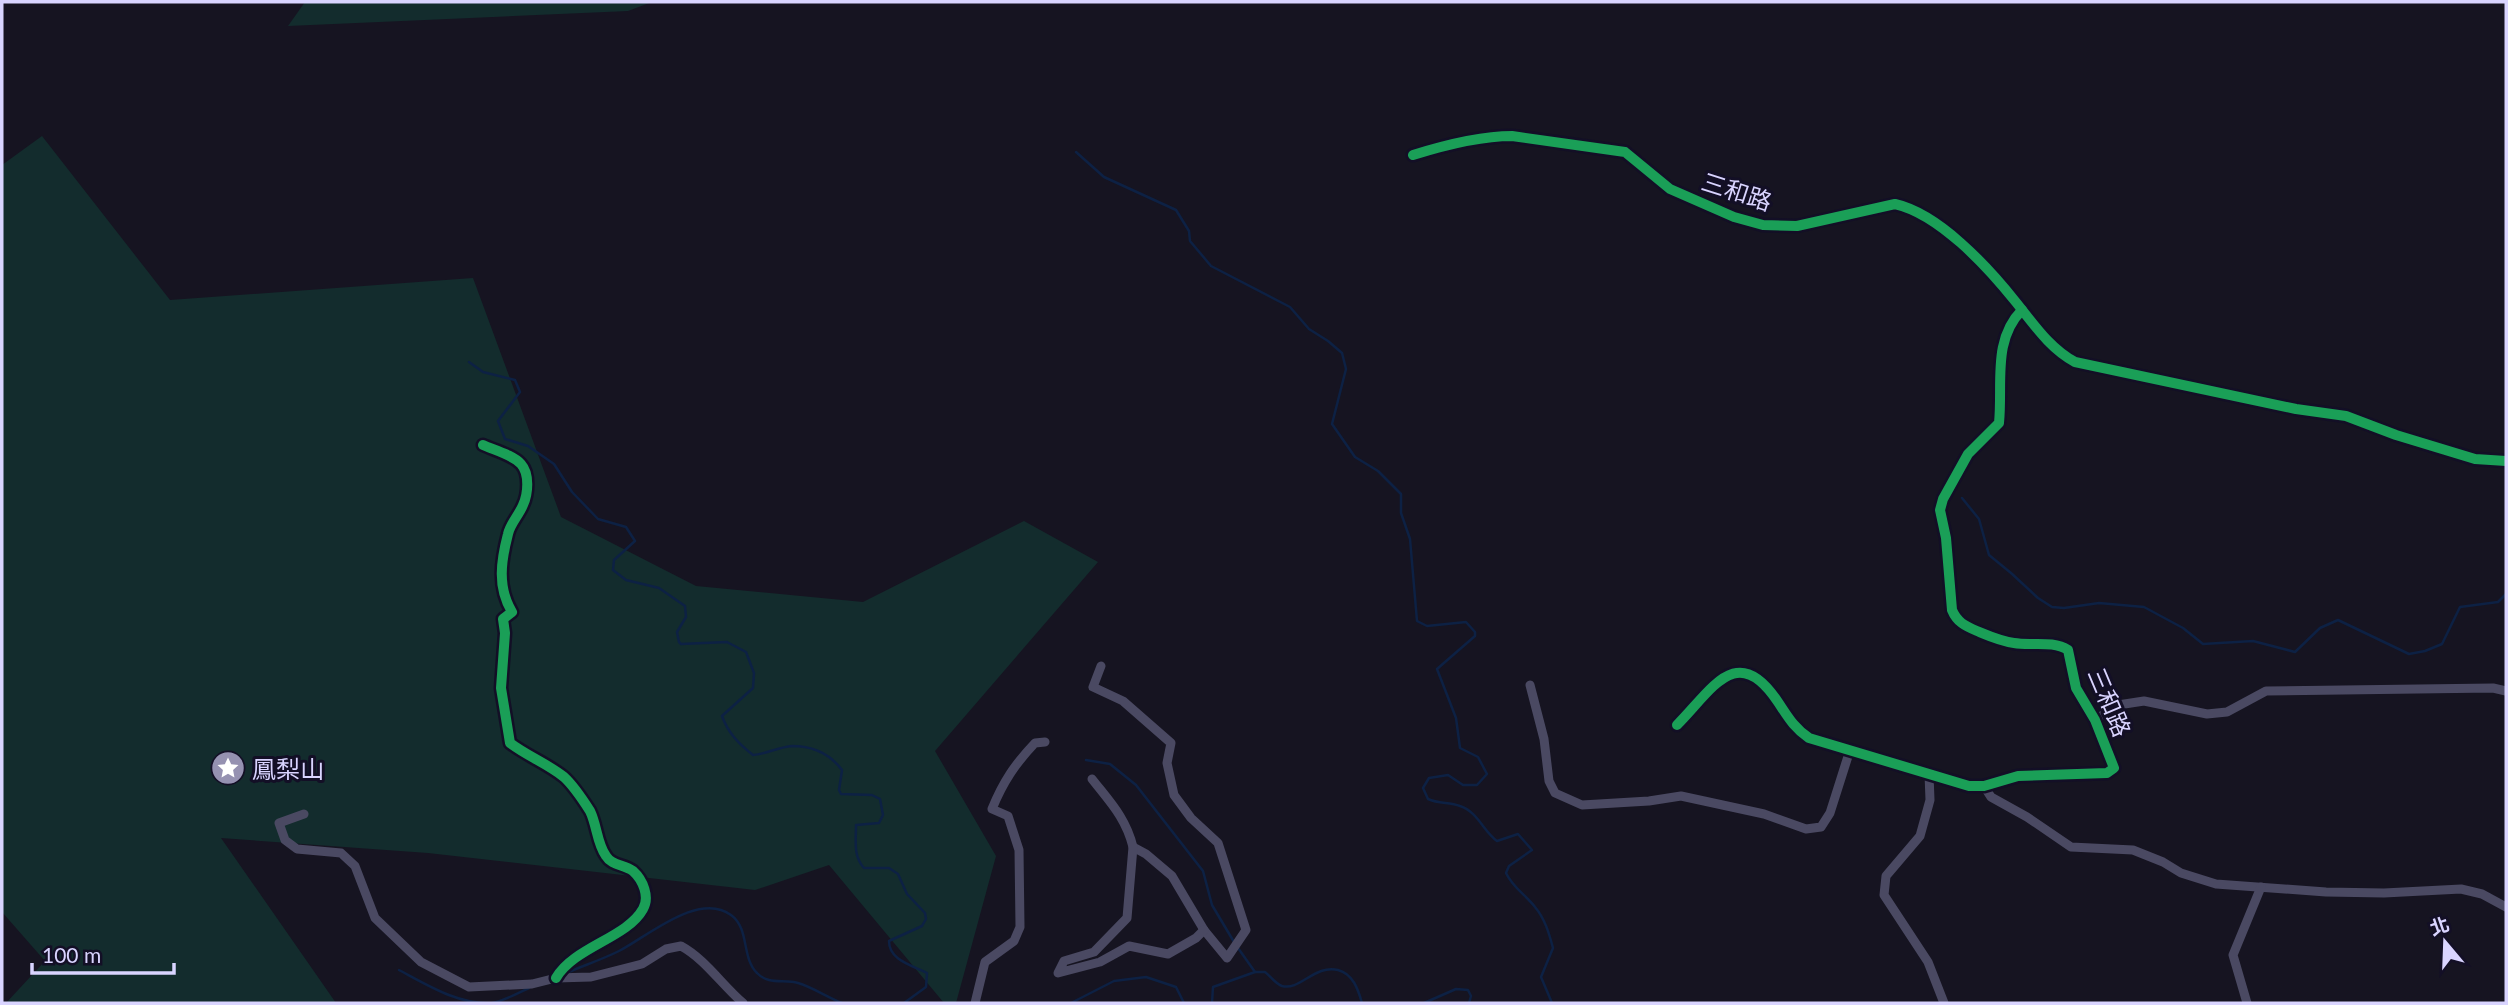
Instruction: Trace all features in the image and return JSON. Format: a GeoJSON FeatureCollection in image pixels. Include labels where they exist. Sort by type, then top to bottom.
{"type":"FeatureCollection","features":[{"type":"Feature","properties":{"kind":"street","name":"三和路"},"geometry":{"type":"LineString","coordinates":[[1413,155],[1447,145],[1496,136],[1625,152],[1670,189],[1734,217],[1763,225],[1797,226],[1887,205],[1910,207],[1964,244],[2055,349],[2076,362],[2296,409],[2346,416],[2396,435],[2475,459],[2506,461]]}},
{"type":"Feature","properties":{"kind":"street","name":"三和路"},"geometry":{"type":"LineString","coordinates":[[1677,725],[1726,675],[1740,671],[1746,672],[1764,685],[1796,730],[1810,738],[1969,786],[1984,786],[2018,776],[2107,773],[2114,768],[2095,720],[2076,688],[2068,650],[2058,646],[1996,639],[1963,625],[1952,610],[1946,538],[1940,510],[1943,499],[1968,454],[1999,423],[2002,350],[2012,320],[2022,310]]}},
{"type":"Feature","properties":{"kind":"street"},"geometry":{"type":"LineString","coordinates":[[483,445],[519,461],[525,470],[527,482],[524,505],[508,532],[500,583],[504,599],[512,612],[503,619],[505,633],[501,688],[510,743],[571,784],[595,821],[604,854],[611,862],[634,872],[643,885],[647,898],[643,910],[632,922],[568,963],[556,978]]}},
{"type":"Feature","properties":{"kind":"street"},"geometry":{"type":"LineString","coordinates":[[1101,666],[1093,687],[1123,701],[1171,743],[1167,763],[1174,795],[1191,818],[1218,842],[1245,930],[1227,958],[1204,930],[1172,876],[1146,854],[1133,847]]}},
{"type":"Feature","properties":{"kind":"street"},"geometry":{"type":"LineString","coordinates":[[1530,685],[1544,739],[1549,781],[1555,793],[1582,805],[1681,796],[1764,814],[1806,829],[1821,827],[1830,813],[1850,750]]}},
{"type":"Feature","properties":{"kind":"street"},"geometry":{"type":"LineString","coordinates":[[2095,720],[2118,705],[2144,701],[2207,714],[2227,712],[2266,691],[2493,688],[2506,691]]}},
{"type":"Feature","properties":{"kind":"street"},"geometry":{"type":"LineString","coordinates":[[975,1003],[985,962],[1014,941],[1020,927],[1019,850],[1008,816],[992,809],[1004,780],[1016,763],[1035,743],[1045,742]]}},
{"type":"Feature","properties":{"kind":"street"},"geometry":{"type":"LineString","coordinates":[[1929,774],[1930,800],[1920,836],[1886,876],[1884,895],[1927,962],[1944,1003]]}},
{"type":"Feature","properties":{"kind":"street"},"geometry":{"type":"LineString","coordinates":[[1092,779],[1125,821],[1133,847],[1127,918],[1094,952],[1063,961],[1058,974],[1100,962],[1129,946],[1168,954],[1196,938],[1204,930]]}},
{"type":"Feature","properties":{"kind":"street"},"geometry":{"type":"LineString","coordinates":[[1984,786],[1991,797],[2027,817],[2071,847],[2133,850],[2163,862],[2181,873],[2216,884],[2326,892],[2384,893],[2460,889],[2482,894],[2506,907]]}},
{"type":"Feature","properties":{"kind":"street"},"geometry":{"type":"LineString","coordinates":[[304,814],[279,823],[285,840],[297,849],[341,853],[355,866],[375,918],[421,962],[469,987],[532,984],[556,978],[591,977],[642,964],[666,950],[681,946],[693,953],[743,1003]]}},
{"type":"Feature","properties":{"kind":"street"},"geometry":{"type":"LineString","coordinates":[[2247,1003],[2233,955],[2261,887]]}},
{"type":"Feature","properties":{"kind":"green space"},"geometry":{"type":"Polygon","coordinates":[[[305,2],[652,2],[628,11],[288,26],[305,2]]]}},
{"type":"Feature","properties":{"kind":"green space"},"geometry":{"type":"Polygon","coordinates":[[[42,136],[170,300],[473,278],[561,517],[696,586],[863,602],[1024,521],[1098,562],[935,751],[996,856],[956,1003],[944,1003],[829,865],[755,890],[428,853],[221,838],[336,1003],[6,1003],[45,961],[2,912],[2,165],[42,136]]]}},
{"type":"Feature","properties":{"kind":"waterway"},"geometry":{"type":"LineString","coordinates":[[1076,152],[1104,177],[1176,210],[1189,231],[1190,241],[1211,266],[1290,307],[1309,329],[1342,353],[1346,369],[1332,424],[1355,457],[1378,471],[1401,494],[1401,513],[1410,539],[1417,621],[1427,626],[1466,622],[1475,632],[1475,636],[1437,669],[1456,718],[1460,748],[1478,757],[1487,774],[1477,785],[1463,785],[1448,775],[1429,778],[1423,788],[1428,799],[1466,809],[1497,841],[1518,834],[1532,850],[1509,866],[1506,873],[1538,912],[1548,932],[1553,948],[1541,977],[1552,1003]]}},
{"type":"Feature","properties":{"kind":"waterway"},"geometry":{"type":"LineString","coordinates":[[469,362],[483,372],[515,380],[520,392],[498,421],[505,439],[528,446],[554,464],[572,492],[598,519],[626,527],[635,541],[614,560],[613,570],[626,580],[659,588],[685,606],[686,617],[677,632],[679,642],[727,642],[746,652],[754,673],[753,688],[722,716],[727,728],[739,742],[753,755],[792,746],[814,749],[826,755],[842,770],[839,790],[841,794],[872,795],[880,799],[883,815],[879,823],[856,825],[858,858],[864,868],[889,868],[898,874],[907,894],[925,913],[926,919],[922,926],[889,941],[890,948],[897,957],[927,973],[926,987],[904,1003]]}},
{"type":"Feature","properties":{"kind":"waterway"},"geometry":{"type":"LineString","coordinates":[[1962,498],[1979,519],[1989,555],[2052,607],[2099,603],[2144,607],[2183,628],[2203,644],[2253,641],[2295,652],[2320,628],[2338,620],[2409,654],[2442,644],[2460,607],[2498,602],[2506,594]]}},
{"type":"Feature","properties":{"kind":"waterway"},"geometry":{"type":"LineString","coordinates":[[1086,760],[1110,764],[1136,785],[1203,871],[1212,905],[1234,942]]}},
{"type":"Feature","properties":{"kind":"waterway"},"geometry":{"type":"LineString","coordinates":[[564,974],[619,951],[674,918],[704,908],[718,909],[737,921],[749,959],[761,977],[798,983],[842,1003]]}},
{"type":"Feature","properties":{"kind":"waterway"},"geometry":{"type":"LineString","coordinates":[[1238,948],[1255,972]]}},
{"type":"Feature","properties":{"kind":"waterway"},"geometry":{"type":"LineString","coordinates":[[1212,1003],[1213,987],[1255,972],[1265,972],[1280,985],[1289,987],[1330,969],[1343,972],[1351,979],[1357,987],[1362,1003]]}},
{"type":"Feature","properties":{"kind":"waterway"},"geometry":{"type":"LineString","coordinates":[[399,970],[444,993],[480,1003],[497,1002],[529,988]]}},
{"type":"Feature","properties":{"kind":"waterway"},"geometry":{"type":"LineString","coordinates":[[1071,1003],[1114,981],[1146,977],[1176,987],[1184,1003]]}},
{"type":"Feature","properties":{"kind":"waterway"},"geometry":{"type":"LineString","coordinates":[[1424,1003],[1456,989],[1468,990],[1471,996],[1469,1003]]}},
{"type":"Feature","properties":{"kind":"cycle path"},"geometry":{"type":"LineString","coordinates":[[1413,155],[1462,142],[1512,136],[1625,152],[1670,189],[1734,217],[1763,225],[1797,226],[1895,204],[1928,218],[1961,243],[1991,272],[2049,342],[2075,362],[2296,409],[2346,416],[2396,435],[2475,459],[2506,461]]}},
{"type":"Feature","properties":{"kind":"cycle path"},"geometry":{"type":"LineString","coordinates":[[1677,725],[1714,686],[1725,677],[1737,673],[1750,675],[1763,684],[1795,726],[1809,738],[1969,786],[1984,786],[2018,776],[2107,773],[2114,768],[2095,720],[2076,688],[2068,650],[2056,645],[2021,644],[1995,638],[1965,625],[1956,618],[1952,610],[1946,538],[1940,510],[1943,499],[1968,454],[1999,423],[2003,349],[2006,335],[2022,310]]}},
{"type":"Feature","properties":{"kind":"cycle path"},"geometry":{"type":"LineString","coordinates":[[483,445],[518,461],[527,478],[525,500],[509,530],[502,564],[504,593],[512,612],[503,619],[505,633],[501,688],[510,743],[564,777],[590,811],[606,856],[611,862],[633,871],[640,879],[646,894],[643,909],[635,919],[575,958],[556,978]]}},
{"type":"Feature","properties":{"kind":"place","name":"鳳梨山"},"geometry":{"type":"Point","coordinates":[228,768]}}]}
